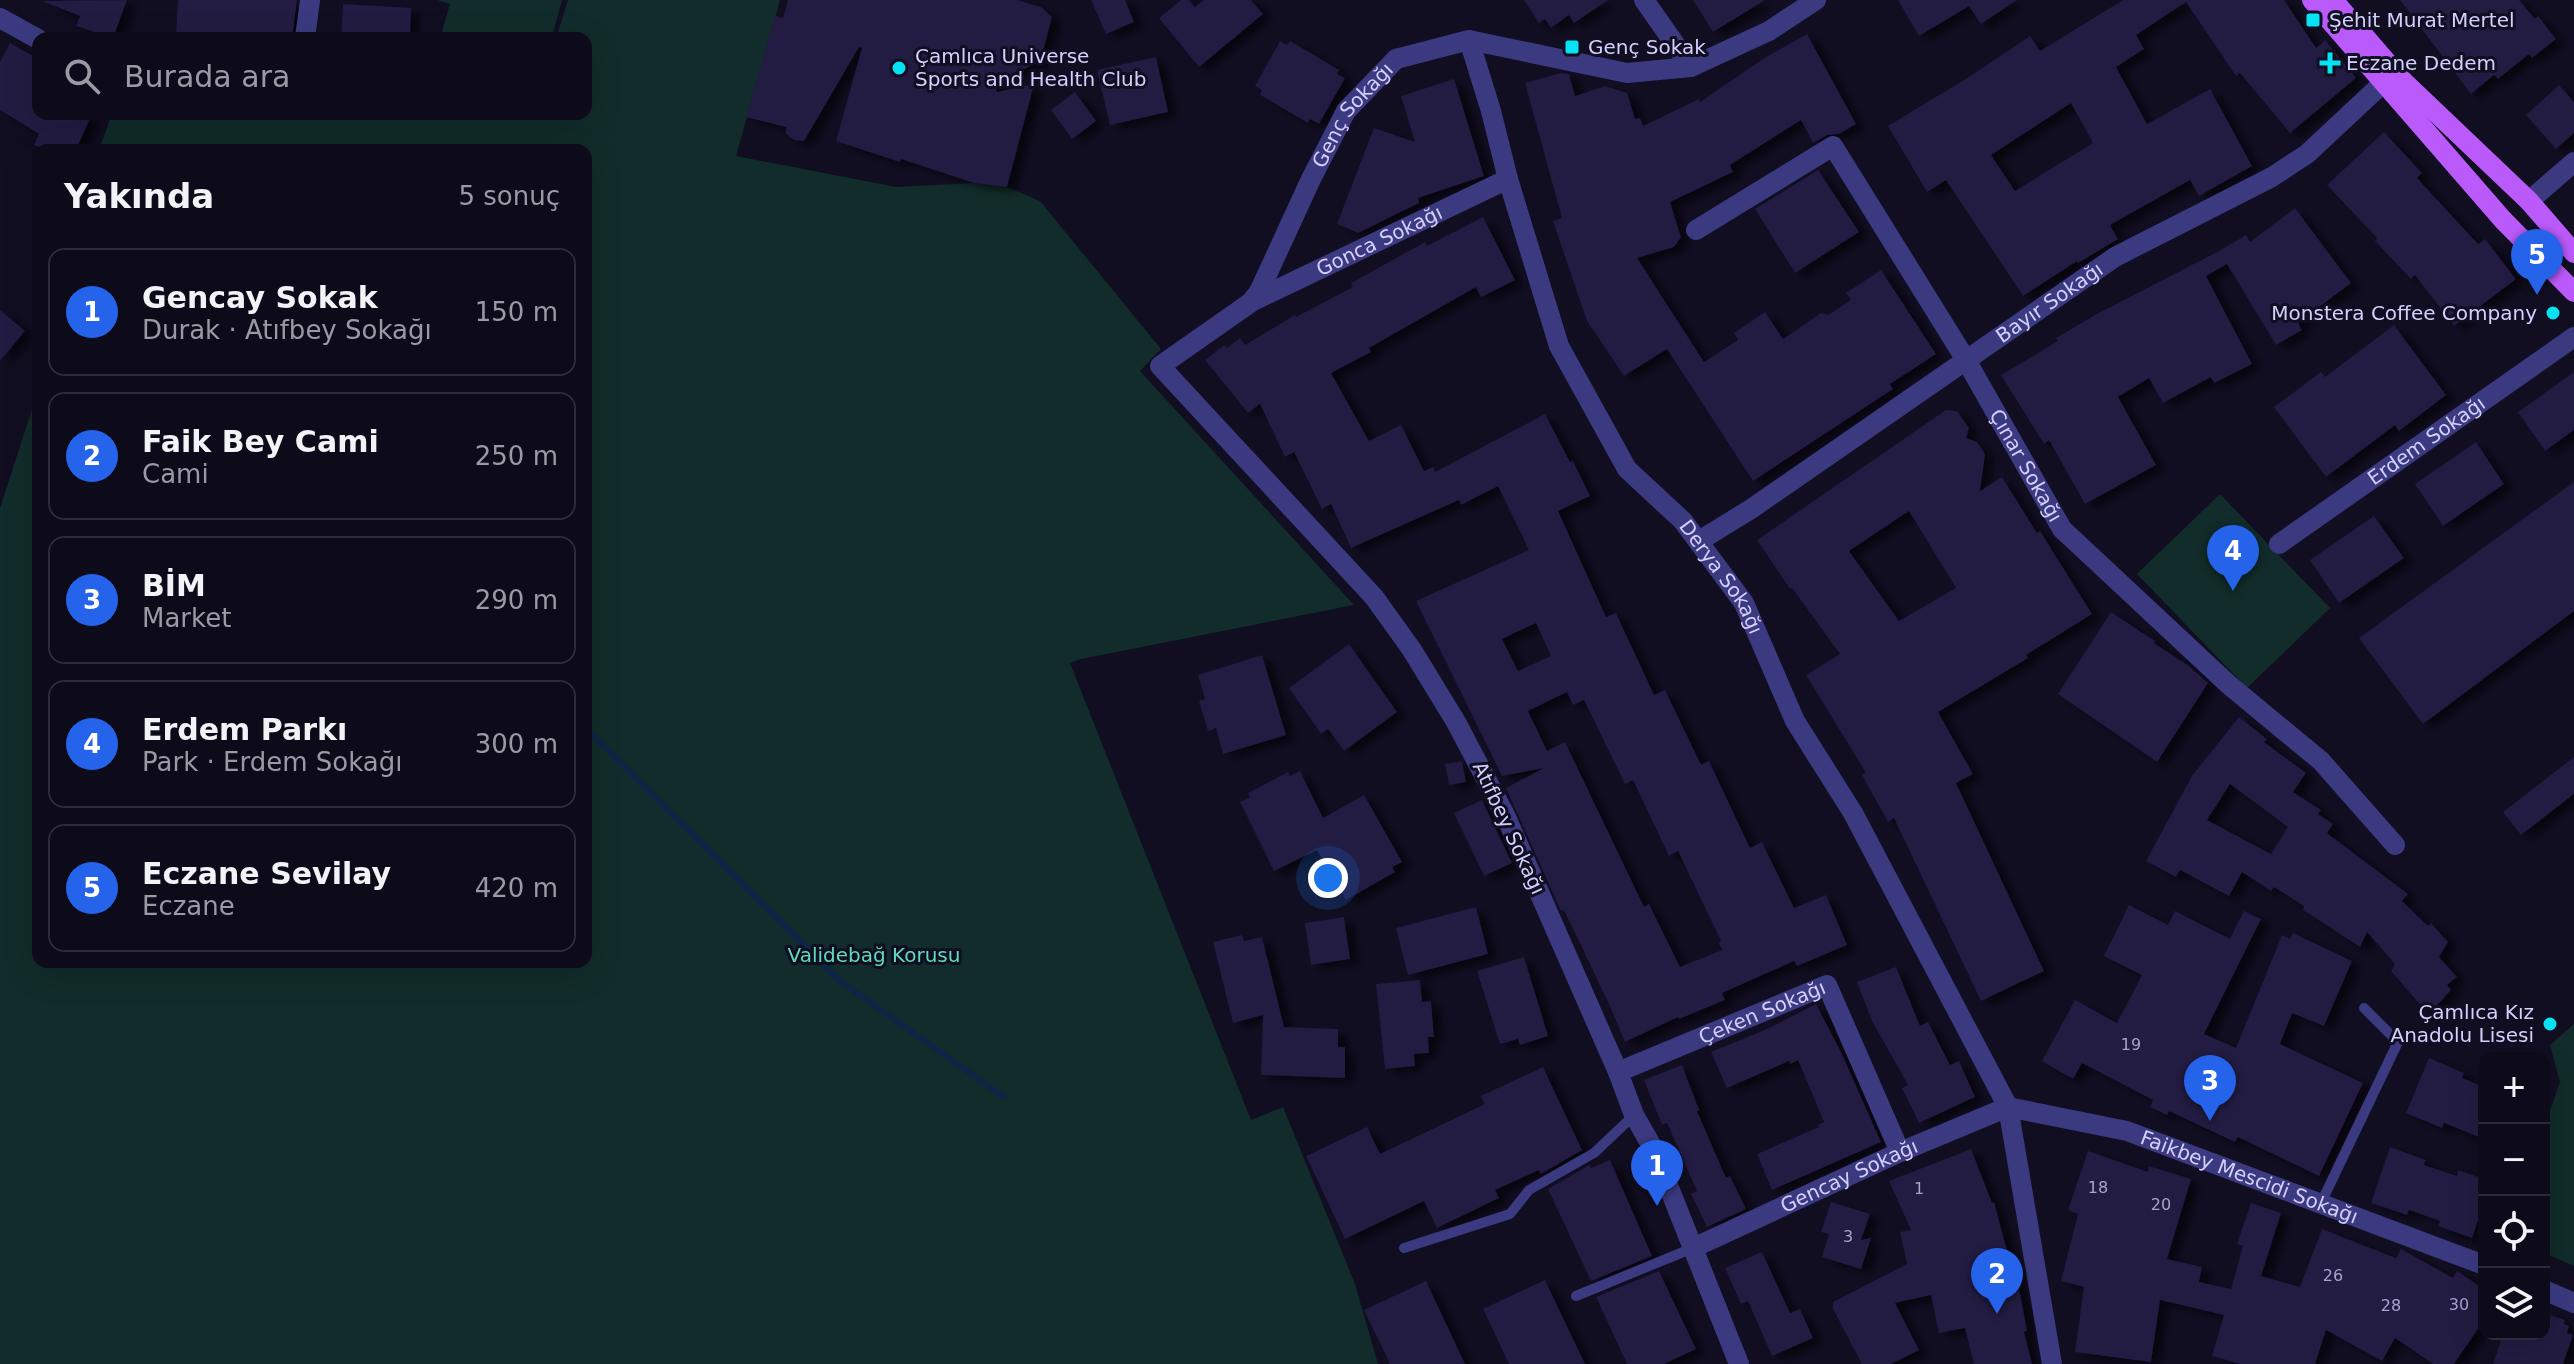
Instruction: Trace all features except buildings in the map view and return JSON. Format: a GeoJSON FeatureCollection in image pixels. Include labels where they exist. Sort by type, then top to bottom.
{"type":"FeatureCollection","features":[{"type":"Feature","properties":{"kind":"main road"},"geometry":{"type":"LineString","coordinates":[[2312,0],[2503,220],[2574,292]]}},
{"type":"Feature","properties":{"kind":"main road"},"geometry":{"type":"LineString","coordinates":[[2333,0],[2404,82],[2529,201],[2574,253]]}},
{"type":"Feature","properties":{"kind":"street"},"geometry":{"type":"LineString","coordinates":[[306,32],[310,0]]}},
{"type":"Feature","properties":{"kind":"street"},"geometry":{"type":"LineString","coordinates":[[1644,0],[1691,67]]}},
{"type":"Feature","properties":{"kind":"street","name":"Genç Sokağı"},"geometry":{"type":"LineString","coordinates":[[1160,366],[1250,303],[1259,292],[1346,111],[1396,59],[1469,40],[1627,73],[1691,67],[1769,31],[1816,0]]}},
{"type":"Feature","properties":{"kind":"street"},"geometry":{"type":"LineString","coordinates":[[0,18],[32,36]]}},
{"type":"Feature","properties":{"kind":"street","name":"Derya Sokağı"},"geometry":{"type":"LineString","coordinates":[[1469,40],[1559,346],[1627,469],[1683,521],[1744,603],[1795,721],[1853,813],[2008,1107],[2052,1364]]}},
{"type":"Feature","properties":{"kind":"street"},"geometry":{"type":"LineString","coordinates":[[2383,83],[2404,82]]}},
{"type":"Feature","properties":{"kind":"street","name":"Bayır Sokağı"},"geometry":{"type":"LineString","coordinates":[[1699,541],[1751,509],[2115,257],[2272,177],[2307,154],[2383,83]]}},
{"type":"Feature","properties":{"kind":"street","name":"Çınar Sokağı"},"geometry":{"type":"LineString","coordinates":[[1696,230],[1833,146],[1966,360],[2062,529],[2219,675],[2321,761],[2395,845]]}},
{"type":"Feature","properties":{"kind":"street"},"geometry":{"type":"LineString","coordinates":[[2529,201],[2574,162]]}},
{"type":"Feature","properties":{"kind":"street","name":"Gonca Sokağı"},"geometry":{"type":"LineString","coordinates":[[1250,303],[1508,179]]}},
{"type":"Feature","properties":{"kind":"street","name":"Erdem Sokağı"},"geometry":{"type":"LineString","coordinates":[[2279,544],[2574,337]]}},
{"type":"Feature","properties":{"kind":"street","name":"Atıfbey Sokağı"},"geometry":{"type":"LineString","coordinates":[[1160,366],[1374,597],[1412,650],[1456,722],[1506,817],[1634,1115],[1654,1150],[1739,1364]]}},
{"type":"Feature","properties":{"kind":"street","name":"Çeken Sokağı"},"geometry":{"type":"LineString","coordinates":[[1618,1072],[1827,985],[1900,1152]]}},
{"type":"Feature","properties":{"kind":"street","name":"Gencay Sokağı"},"geometry":{"type":"LineString","coordinates":[[1693,1248],[1900,1152],[2008,1107]]}},
{"type":"Feature","properties":{"kind":"street","name":"Faikbey Mescidi Sokağı"},"geometry":{"type":"LineString","coordinates":[[2008,1107],[2127,1131],[2478,1263]]}},
{"type":"Feature","properties":{"kind":"street"},"geometry":{"type":"LineString","coordinates":[[2550,1293],[2574,1303]]}},
{"type":"Feature","properties":{"kind":"lane"},"geometry":{"type":"LineString","coordinates":[[2321,1203],[2398,1042],[2364,1008]]}},
{"type":"Feature","properties":{"kind":"lane"},"geometry":{"type":"LineString","coordinates":[[1404,1248],[1510,1214],[1529,1190],[1594,1153],[1634,1115]]}},
{"type":"Feature","properties":{"kind":"lane"},"geometry":{"type":"LineString","coordinates":[[1576,1296],[1693,1248]]}},
{"type":"Feature","properties":{"kind":"green space","name":"Validebağ Korusu"},"geometry":{"type":"Polygon","coordinates":[[[437,0],[562,0],[553,32],[442,32],[450,4],[437,0]]]}},
{"type":"Feature","properties":{"kind":"green space","name":"Validebağ Korusu"},"geometry":{"type":"Polygon","coordinates":[[[568,0],[780,0],[736,156],[896,187],[974,183],[1007,187],[1040,201],[1161,349],[1140,371],[1354,605],[1070,663],[1251,1120],[1283,1107],[1355,1284],[1378,1364],[0,1364],[0,508],[32,409],[32,968],[592,968],[592,144],[101,144],[110,120],[592,120],[592,32],[558,32],[568,0]]]}},
{"type":"Feature","properties":{"kind":"green space"},"geometry":{"type":"Polygon","coordinates":[[[2220,494],[2330,608],[2247,688],[2137,574],[2220,494]]]}},
{"type":"Feature","properties":{"kind":"green space"},"geometry":{"type":"Polygon","coordinates":[[[2574,1024],[2574,1266],[2550,1256],[2550,1111],[2560,1082],[2550,1045],[2574,1024]]]}},
{"type":"Feature","properties":{"kind":"waterway"},"geometry":{"type":"LineString","coordinates":[[592,734],[840,981],[1004,1097]]}},
{"type":"Feature","properties":{"kind":"place","name":"Şehit Murat Mertel"},"geometry":{"type":"Point","coordinates":[2313,20]}},
{"type":"Feature","properties":{"kind":"place","name":"Genç Sokak"},"geometry":{"type":"Point","coordinates":[1572,47]}},
{"type":"Feature","properties":{"kind":"place","name":"Eczane Dedem"},"geometry":{"type":"Point","coordinates":[2330,63]}},
{"type":"Feature","properties":{"kind":"place","name":"Çamlıca Universe Sports and Health Club"},"geometry":{"type":"Point","coordinates":[899,68]}},
{"type":"Feature","properties":{"kind":"place","name":"Eczane Sevilay"},"geometry":{"type":"Point","coordinates":[2537,295]}},
{"type":"Feature","properties":{"kind":"place","name":"Monstera Coffee Company"},"geometry":{"type":"Point","coordinates":[2553,313]}},
{"type":"Feature","properties":{"kind":"place","name":"Erdem Parkı"},"geometry":{"type":"Point","coordinates":[2233,591]}},
{"type":"Feature","properties":{"kind":"place","name":"Çamlıca Kız Anadolu Lisesi"},"geometry":{"type":"Point","coordinates":[2550,1024]}},
{"type":"Feature","properties":{"kind":"place","name":"BİM"},"geometry":{"type":"Point","coordinates":[2210,1121]}},
{"type":"Feature","properties":{"kind":"place","name":"Gencay Sokak"},"geometry":{"type":"Point","coordinates":[1657,1206]}},
{"type":"Feature","properties":{"kind":"place","name":"Faik Bey Cami"},"geometry":{"type":"Point","coordinates":[1997,1314]}}]}
